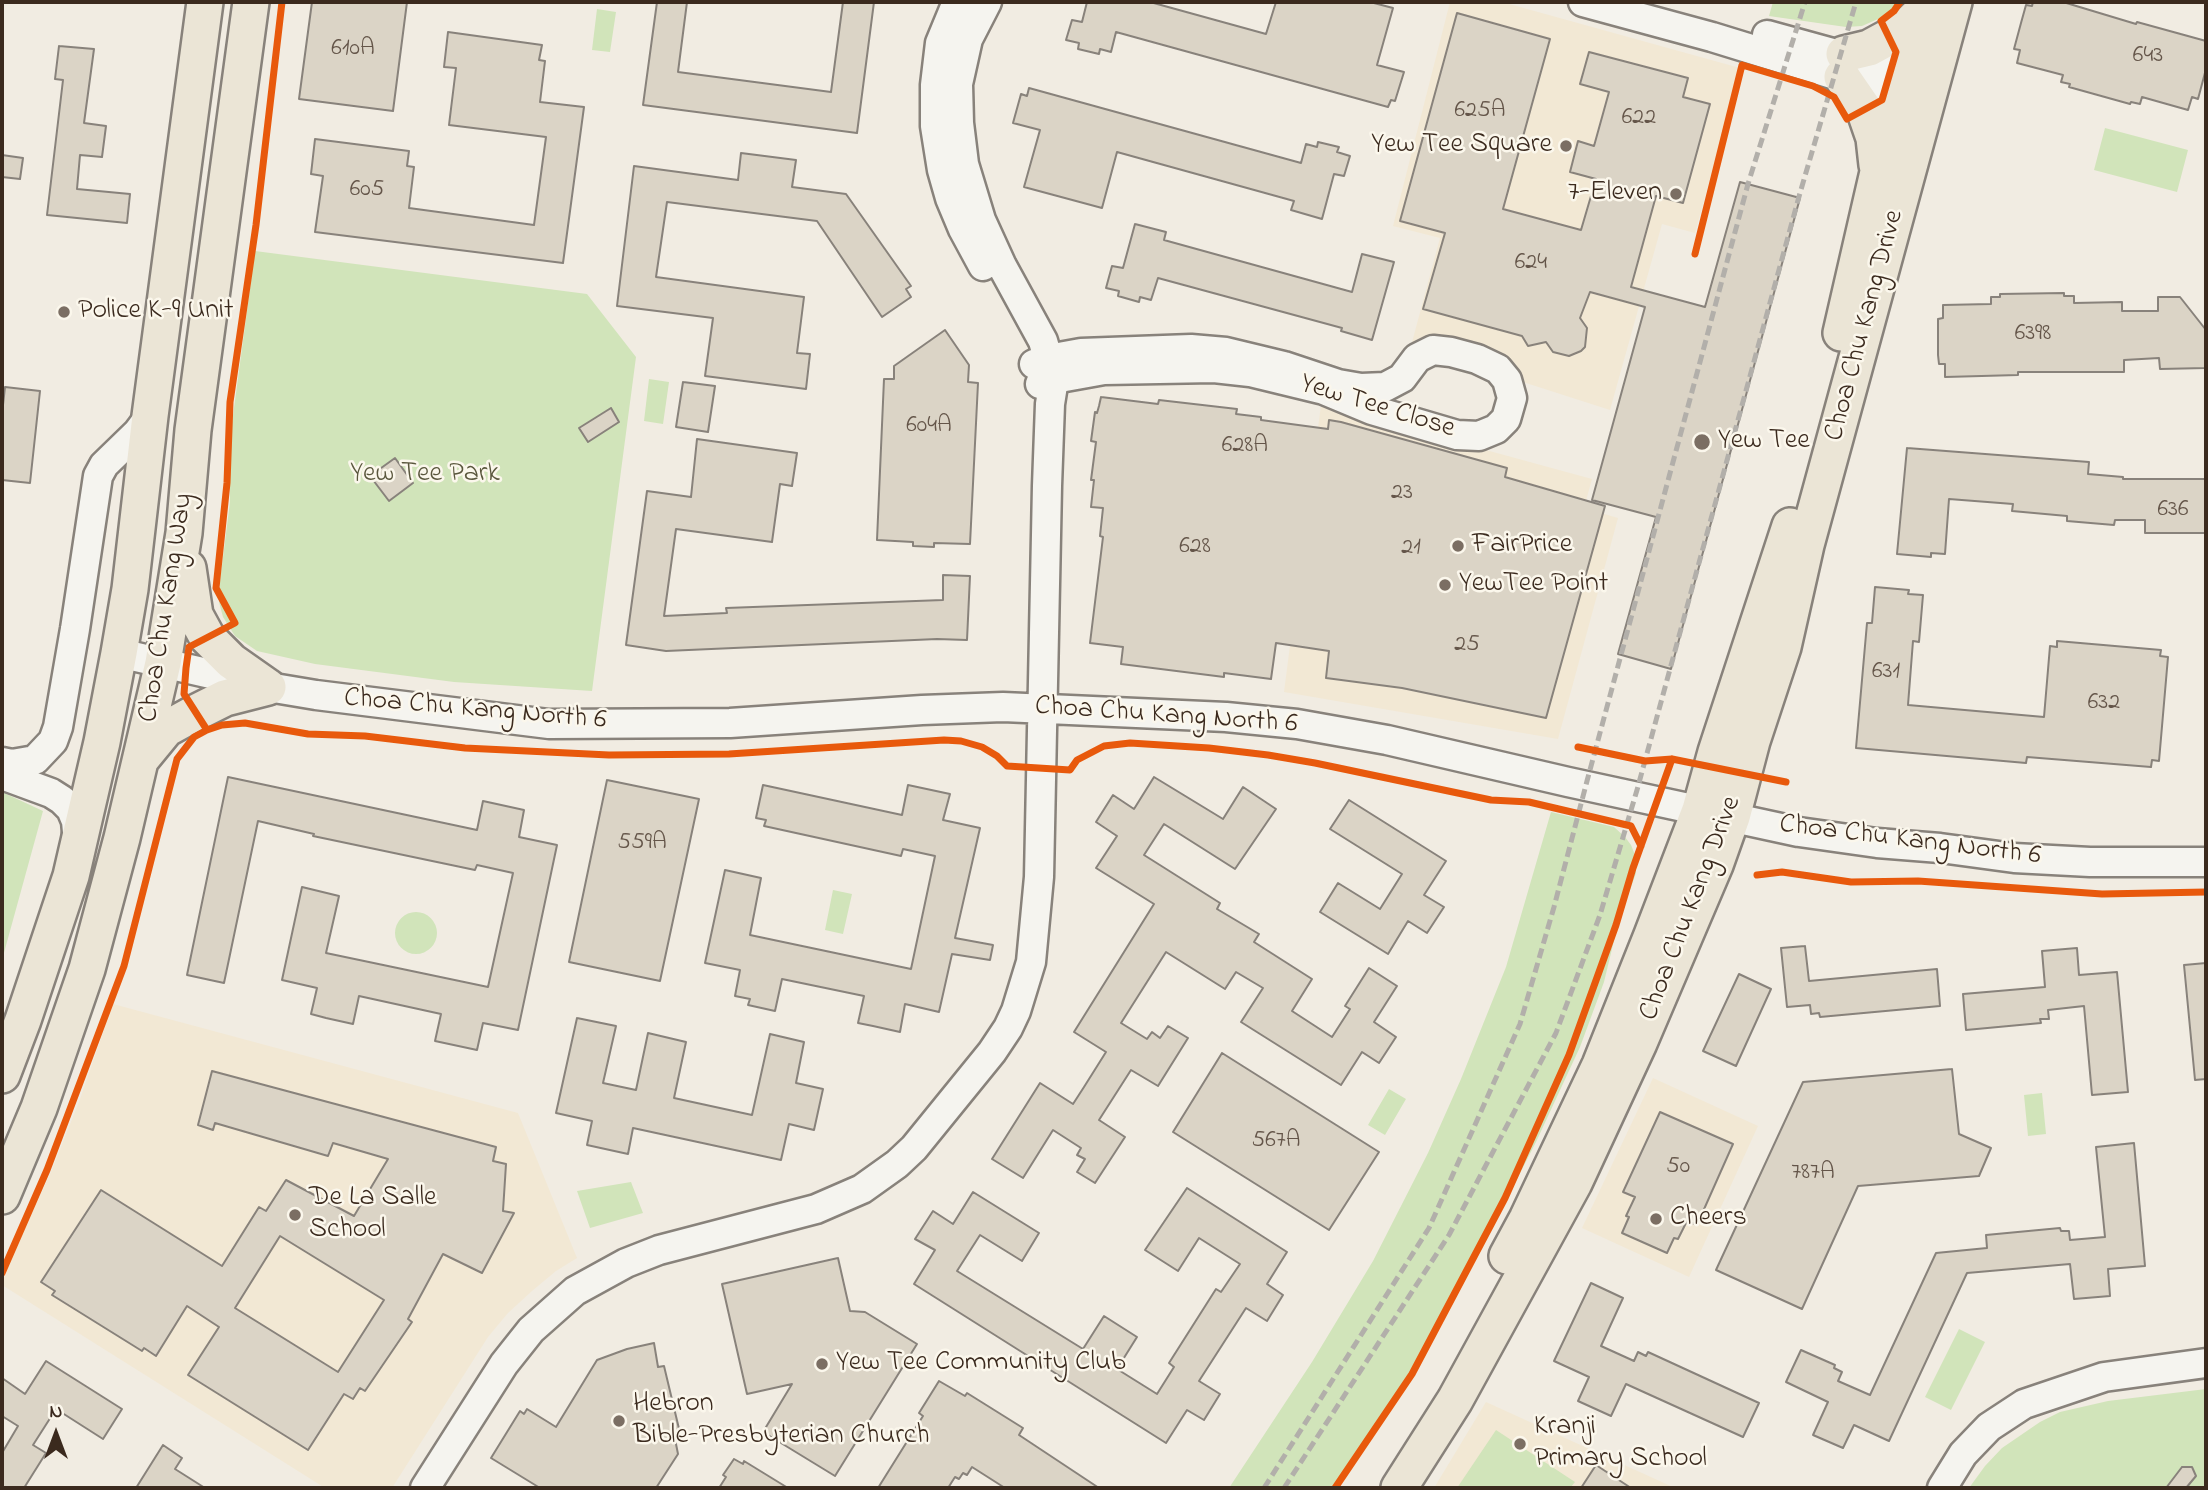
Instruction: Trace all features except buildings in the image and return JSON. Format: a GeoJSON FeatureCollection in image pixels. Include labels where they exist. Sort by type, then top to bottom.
{"type":"FeatureCollection","features":[{"type":"Feature","properties":{"kind":"main road","name":"Choa Chu Kang Way"},"geometry":{"type":"LineString","coordinates":[[2,1074],[71,876],[102,742],[119,653],[130,589],[205,2]]}},
{"type":"Feature","properties":{"kind":"main road","name":"Choa Chu Kang Way"},"geometry":{"type":"LineString","coordinates":[[2,1196],[39,1108],[87,969],[163,663],[184,533],[193,430],[251,2]]}},
{"type":"Feature","properties":{"kind":"main road"},"geometry":{"type":"LineString","coordinates":[[1878,172],[1874,138],[1864,109],[1843,66],[1904,29],[1937,3]]}},
{"type":"Feature","properties":{"kind":"main road","name":"Choa Chu Kang Drive"},"geometry":{"type":"LineString","coordinates":[[1372,1488],[1435,1388],[1527,1219],[1752,741],[1783,647],[1937,3]]}},
{"type":"Feature","properties":{"kind":"main road","name":"Choa Chu Kang Drive"},"geometry":{"type":"LineString","coordinates":[[1399,1488],[1455,1400],[1574,1183],[1700,903],[1716,814],[1716,752],[1813,445],[1878,172],[1918,86]]}},
{"type":"Feature","properties":{"kind":"main road"},"geometry":{"type":"LineString","coordinates":[[184,533],[195,615],[207,637],[231,661],[268,687]]}},
{"type":"Feature","properties":{"kind":"main road"},"geometry":{"type":"LineString","coordinates":[[141,759],[166,729],[225,698],[268,687]]}},
{"type":"Feature","properties":{"kind":"street"},"geometry":{"type":"LineString","coordinates":[[957,2],[940,43],[935,85],[935,126],[942,170],[963,229],[1045,378]]}},
{"type":"Feature","properties":{"kind":"street"},"geometry":{"type":"LineString","coordinates":[[425,1488],[504,1364],[531,1330],[575,1291],[606,1273],[659,1250],[816,1209],[862,1189],[914,1148],[992,1052],[1016,1011],[1031,962],[1039,877],[1045,378],[1043,341],[1002,266],[981,220],[964,164],[958,123],[958,84],[968,39],[987,2]]}},
{"type":"Feature","properties":{"kind":"street"},"geometry":{"type":"LineString","coordinates":[[1583,2],[1724,40],[1843,66],[1918,86]]}},
{"type":"Feature","properties":{"kind":"street"},"geometry":{"type":"LineString","coordinates":[[1643,2],[1843,66]]}},
{"type":"Feature","properties":{"kind":"street","name":"Yew Tee Close"},"geometry":{"type":"LineString","coordinates":[[1191,349],[1226,352],[1284,366],[1338,384],[1361,388],[1385,387],[1402,378],[1417,358],[1433,350],[1477,359],[1498,369],[1507,380],[1512,398],[1506,419],[1496,429],[1479,436],[1457,435],[1372,410],[1324,390],[1250,372],[1164,367],[1104,370],[1045,378],[1081,354],[1191,349]]}},
{"type":"Feature","properties":{"kind":"street"},"geometry":{"type":"LineString","coordinates":[[2,762],[12,764],[35,760],[53,741],[58,727],[75,629],[98,476],[150,416]]}},
{"type":"Feature","properties":{"kind":"street","name":"Choa Chu Kang North 6"},"geometry":{"type":"LineString","coordinates":[[119,653],[268,687],[377,704],[549,724],[730,723],[1003,707],[1204,716],[1297,724],[1419,746],[1568,782],[1799,832],[2014,858],[2090,862],[2206,862]]}},
{"type":"Feature","properties":{"kind":"street"},"geometry":{"type":"LineString","coordinates":[[2,775],[51,793],[62,800],[71,809],[76,821],[79,845]]}},
{"type":"Feature","properties":{"kind":"street"},"geometry":{"type":"LineString","coordinates":[[1942,1488],[1963,1454],[1989,1427],[2024,1404],[2104,1377],[2206,1363]]}},
{"type":"Feature","properties":{"kind":"shaded area","name":"Yew Tee Square"},"geometry":{"type":"Polygon","coordinates":[[[1450,2],[1502,2],[1740,68],[1695,233],[1662,224],[1610,410],[1411,346],[1440,238],[1393,226],[1450,2]]]}},
{"type":"Feature","properties":{"kind":"shaded area","name":"YewTee Point"},"geometry":{"type":"Polygon","coordinates":[[[1321,405],[1592,479],[1584,508],[1618,518],[1558,739],[1284,692],[1321,405]]]}},
{"type":"Feature","properties":{"kind":"shaded area","name":"De La Salle School"},"geometry":{"type":"Polygon","coordinates":[[[113,1004],[518,1113],[577,1258],[532,1291],[508,1313],[488,1337],[392,1488],[325,1488],[2,1285],[2,1278],[51,1172],[79,1102],[113,1004]]]}},
{"type":"Feature","properties":{"kind":"shaded area"},"geometry":{"type":"Polygon","coordinates":[[[1653,1078],[1758,1126],[1689,1277],[1582,1228],[1653,1078]]]}},
{"type":"Feature","properties":{"kind":"shaded area","name":"Kranji Primary School"},"geometry":{"type":"Polygon","coordinates":[[[1486,1402],[1675,1488],[1434,1488],[1486,1402]]]}},
{"type":"Feature","properties":{"kind":"green space"},"geometry":{"type":"Polygon","coordinates":[[[1773,2],[1898,2],[1892,10],[1878,19],[1862,26],[1846,27],[1769,16],[1773,2]]]}},
{"type":"Feature","properties":{"kind":"green space"},"geometry":{"type":"Polygon","coordinates":[[[597,9],[616,12],[610,52],[592,50],[597,9]]]}},
{"type":"Feature","properties":{"kind":"green space"},"geometry":{"type":"Polygon","coordinates":[[[2105,128],[2188,150],[2177,192],[2094,170],[2105,128]]]}},
{"type":"Feature","properties":{"kind":"green space","name":"Yew Tee Park"},"geometry":{"type":"Polygon","coordinates":[[[255,251],[587,294],[636,357],[592,691],[454,682],[315,664],[257,651],[235,636],[223,617],[219,602],[220,581],[230,502],[230,438],[255,251]]]}},
{"type":"Feature","properties":{"kind":"green space"},"geometry":{"type":"Polygon","coordinates":[[[649,379],[669,382],[663,424],[644,421],[649,379]]]}},
{"type":"Feature","properties":{"kind":"green space"},"geometry":{"type":"Polygon","coordinates":[[[2,792],[43,811],[2,960],[2,792]]]}},
{"type":"Feature","properties":{"kind":"green space"},"geometry":{"type":"Polygon","coordinates":[[[1551,812],[1614,827],[1631,845],[1635,855],[1636,873],[1618,924],[1604,982],[1580,1047],[1536,1142],[1479,1253],[1408,1376],[1337,1488],[1229,1488],[1312,1362],[1373,1261],[1428,1153],[1506,967],[1551,812]]]}},
{"type":"Feature","properties":{"kind":"green space"},"geometry":{"type":"Polygon","coordinates":[[[833,890],[852,894],[843,934],[825,930],[833,890]]]}},
{"type":"Feature","properties":{"kind":"green space"},"geometry":{"type":"Polygon","coordinates":[[[416,912],[431,918],[437,933],[431,948],[416,954],[401,948],[395,933],[401,918],[416,912]]]}},
{"type":"Feature","properties":{"kind":"green space"},"geometry":{"type":"Polygon","coordinates":[[[1389,1089],[1406,1099],[1385,1135],[1368,1125],[1389,1089]]]}},
{"type":"Feature","properties":{"kind":"green space"},"geometry":{"type":"Polygon","coordinates":[[[2042,1093],[2046,1134],[2028,1136],[2024,1095],[2042,1093]]]}},
{"type":"Feature","properties":{"kind":"green space"},"geometry":{"type":"Polygon","coordinates":[[[631,1182],[643,1213],[590,1228],[577,1191],[631,1182]]]}},
{"type":"Feature","properties":{"kind":"green space"},"geometry":{"type":"Polygon","coordinates":[[[1959,1329],[1985,1342],[1951,1410],[1925,1397],[1959,1329]]]}},
{"type":"Feature","properties":{"kind":"green space"},"geometry":{"type":"Polygon","coordinates":[[[2206,1389],[2206,1488],[1969,1488],[2002,1448],[2060,1412],[2108,1401],[2206,1389]]]}},
{"type":"Feature","properties":{"kind":"green space"},"geometry":{"type":"Polygon","coordinates":[[[1496,1430],[1575,1482],[1570,1488],[1457,1488],[1496,1430]]]}},
{"type":"Feature","properties":{"kind":"railway"},"geometry":{"type":"LineString","coordinates":[[1264,1488],[1429,1228],[1520,1024],[1554,907],[1748,184],[1805,2]]}},
{"type":"Feature","properties":{"kind":"railway"},"geometry":{"type":"LineString","coordinates":[[1284,1488],[1449,1235],[1556,1033],[1600,915],[1637,790],[1800,193],[1856,2]]}},
{"type":"Feature","properties":{"kind":"cycle path"},"geometry":{"type":"LineString","coordinates":[[207,730],[184,694],[186,668],[189,647],[235,623],[216,588],[227,483],[230,402],[256,225],[282,2]]}},
{"type":"Feature","properties":{"kind":"cycle path"},"geometry":{"type":"LineString","coordinates":[[1695,254],[1742,65],[1813,86],[1834,97],[1847,119],[1882,100],[1896,52],[1881,21],[1894,11],[1900,2]]}},
{"type":"Feature","properties":{"kind":"cycle path"},"geometry":{"type":"LineString","coordinates":[[2,1273],[47,1170],[124,966],[177,759],[194,737],[222,725],[245,723],[308,734],[365,736],[465,748],[609,755],[729,754],[944,740],[982,747],[1007,766],[1070,770],[1077,760],[1104,746],[1130,743],[1209,748],[1315,763],[1491,800],[1529,802],[1631,826],[1641,846]]}},
{"type":"Feature","properties":{"kind":"cycle path"},"geometry":{"type":"LineString","coordinates":[[1578,747],[1645,761],[1672,759],[1786,782]]}},
{"type":"Feature","properties":{"kind":"cycle path"},"geometry":{"type":"LineString","coordinates":[[1335,1488],[1412,1374],[1505,1198],[1569,1055],[1672,759]]}},
{"type":"Feature","properties":{"kind":"cycle path"},"geometry":{"type":"LineString","coordinates":[[1757,875],[1782,872],[1851,882],[1918,881],[2102,894],[2206,892]]}},
{"type":"Feature","properties":{"kind":"place","name":"Yew Tee Square"},"geometry":{"type":"Point","coordinates":[1566,146]}},
{"type":"Feature","properties":{"kind":"place","name":"7-Eleven"},"geometry":{"type":"Point","coordinates":[1676,194]}},
{"type":"Feature","properties":{"kind":"place","name":"Police K-9 Unit"},"geometry":{"type":"Point","coordinates":[64,312]}},
{"type":"Feature","properties":{"kind":"place","name":"Yew Tee"},"geometry":{"type":"Point","coordinates":[1702,442]}},
{"type":"Feature","properties":{"kind":"place","name":"FairPrice"},"geometry":{"type":"Point","coordinates":[1458,546]}},
{"type":"Feature","properties":{"kind":"place","name":"YewTee Point"},"geometry":{"type":"Point","coordinates":[1445,585]}},
{"type":"Feature","properties":{"kind":"place","name":"De La Salle School"},"geometry":{"type":"Point","coordinates":[295,1215]}},
{"type":"Feature","properties":{"kind":"place","name":"Cheers"},"geometry":{"type":"Point","coordinates":[1656,1219]}},
{"type":"Feature","properties":{"kind":"place","name":"Yew Tee Community Club"},"geometry":{"type":"Point","coordinates":[822,1364]}},
{"type":"Feature","properties":{"kind":"place","name":"Hebron Bible-Presbyterian Church"},"geometry":{"type":"Point","coordinates":[619,1421]}},
{"type":"Feature","properties":{"kind":"place","name":"Kranji Primary School"},"geometry":{"type":"Point","coordinates":[1520,1444]}}]}
